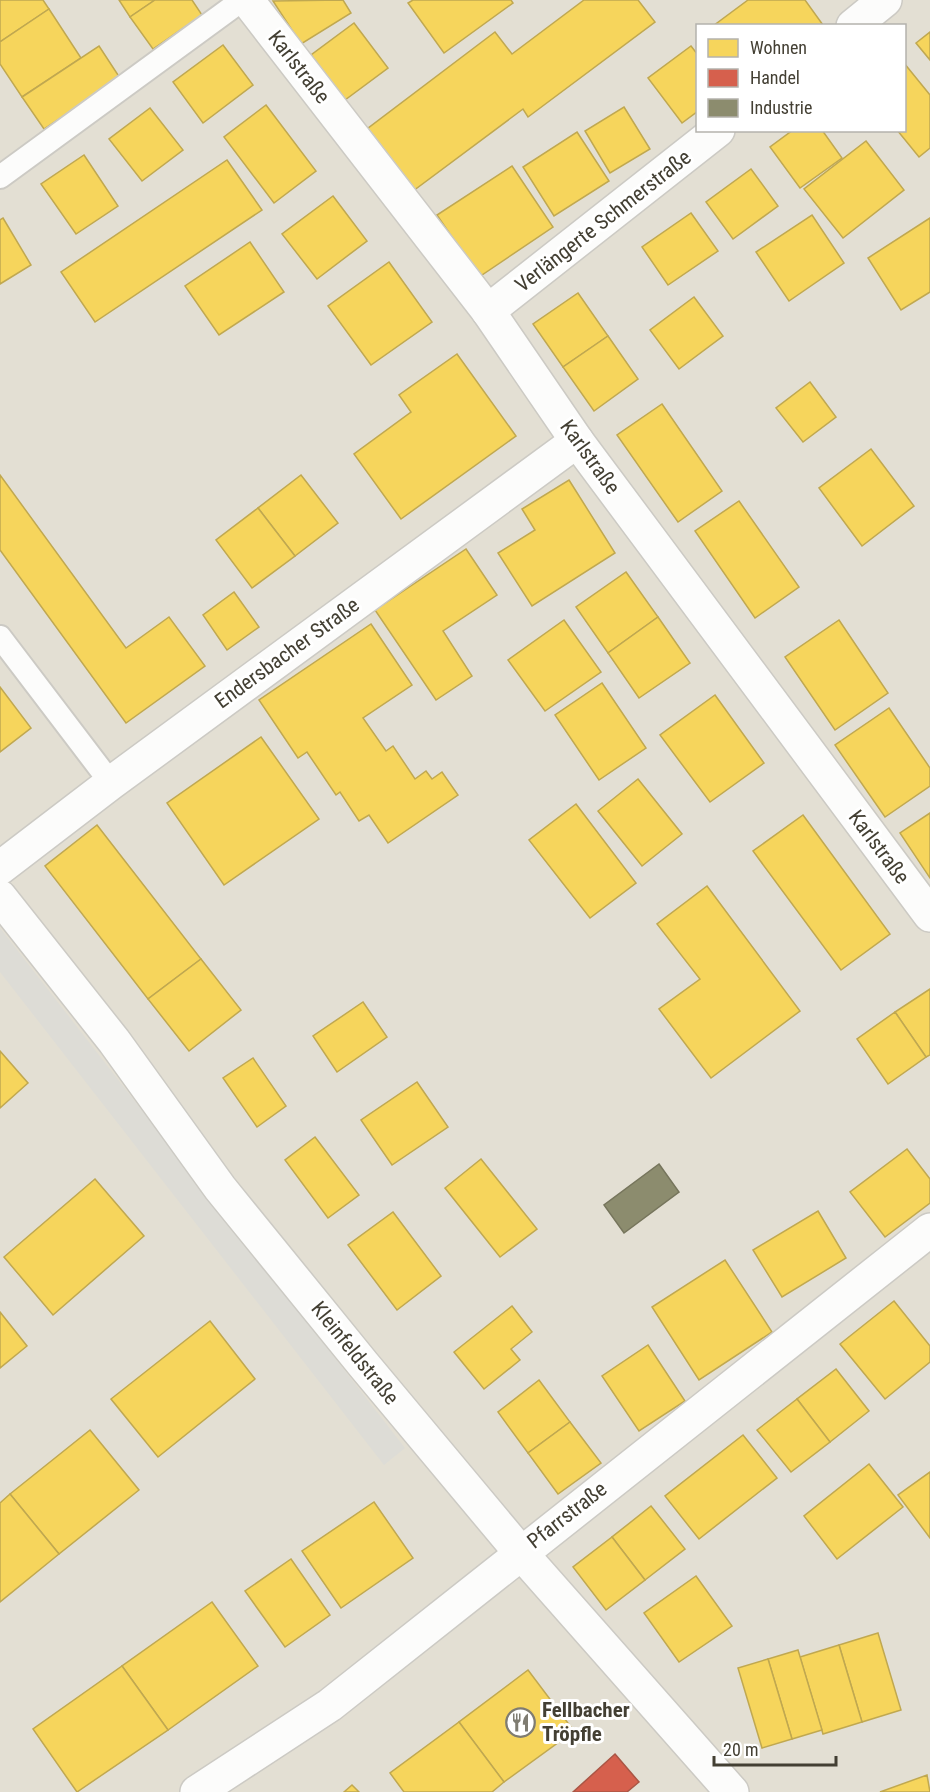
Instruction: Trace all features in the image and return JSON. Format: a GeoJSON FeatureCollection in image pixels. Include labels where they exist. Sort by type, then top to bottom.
{"type":"FeatureCollection","features":[{"type":"Feature","properties":{"kind":"street","name":"Karlstraße"},"geometry":{"type":"LineString","coordinates":[[247,0],[488,310],[577,441],[930,915]]}},
{"type":"Feature","properties":{"kind":"street"},"geometry":{"type":"LineString","coordinates":[[855,24],[885,0]]}},
{"type":"Feature","properties":{"kind":"street","name":"Verlängerte Schmerstraße"},"geometry":{"type":"LineString","coordinates":[[488,310],[715,132]]}},
{"type":"Feature","properties":{"kind":"street","name":"Endersbacher Straße"},"geometry":{"type":"LineString","coordinates":[[0,868],[111,783],[577,441]]}},
{"type":"Feature","properties":{"kind":"street","name":"Kleinfeldstraße"},"geometry":{"type":"LineString","coordinates":[[0,897],[114,1041],[220,1188],[520,1552],[732,1792]]}},
{"type":"Feature","properties":{"kind":"street","name":"Pfarrstraße"},"geometry":{"type":"LineString","coordinates":[[197,1792],[330,1704],[930,1230]]}},
{"type":"Feature","properties":{"kind":"lane"},"geometry":{"type":"LineString","coordinates":[[0,177],[242,0]]}},
{"type":"Feature","properties":{"kind":"lane"},"geometry":{"type":"LineString","coordinates":[[0,638],[111,783]]}},
{"type":"Feature","properties":{"kind":"shaded area"},"geometry":{"type":"Polygon","coordinates":[[[0,0],[930,0],[930,1792],[0,1792],[0,0]]]}},
{"type":"Feature","properties":{"kind":"shaded area"},"geometry":{"type":"Polygon","coordinates":[[[0,928],[405,1448],[384,1465],[0,972],[0,928]]]}},
{"type":"Feature","properties":{"kind":"building: Wohnen"},"geometry":{"type":"Polygon","coordinates":[[[0,0],[43,0],[49,9],[0,42],[0,0]]]}},
{"type":"Feature","properties":{"kind":"building: Wohnen"},"geometry":{"type":"Polygon","coordinates":[[[119,0],[155,0],[130,17],[119,0]]]}},
{"type":"Feature","properties":{"kind":"building: Wohnen"},"geometry":{"type":"Polygon","coordinates":[[[155,0],[192,0],[202,15],[153,49],[130,17],[155,0]]]}},
{"type":"Feature","properties":{"kind":"building: Wohnen"},"geometry":{"type":"Polygon","coordinates":[[[343,0],[351,13],[301,44],[273,1],[343,0]]]}},
{"type":"Feature","properties":{"kind":"building: Wohnen"},"geometry":{"type":"Polygon","coordinates":[[[413,0],[511,0],[513,3],[444,53],[408,3],[413,0]]]}},
{"type":"Feature","properties":{"kind":"building: Wohnen"},"geometry":{"type":"Polygon","coordinates":[[[584,0],[638,0],[655,22],[528,117],[523,109],[409,194],[363,132],[495,32],[512,54],[584,0]]]}},
{"type":"Feature","properties":{"kind":"building: Wohnen"},"geometry":{"type":"Polygon","coordinates":[[[748,0],[805,0],[822,24],[716,24],[748,0]]]}},
{"type":"Feature","properties":{"kind":"building: Wohnen"},"geometry":{"type":"Polygon","coordinates":[[[49,9],[81,58],[22,97],[0,64],[0,42],[49,9]]]}},
{"type":"Feature","properties":{"kind":"building: Wohnen"},"geometry":{"type":"Polygon","coordinates":[[[354,23],[388,68],[345,100],[311,55],[354,23]]]}},
{"type":"Feature","properties":{"kind":"building: Wohnen"},"geometry":{"type":"Polygon","coordinates":[[[930,32],[930,60],[916,43],[930,32]]]}},
{"type":"Feature","properties":{"kind":"building: Wohnen"},"geometry":{"type":"Polygon","coordinates":[[[223,45],[253,85],[203,123],[173,82],[223,45]]]}},
{"type":"Feature","properties":{"kind":"building: Wohnen"},"geometry":{"type":"Polygon","coordinates":[[[99,46],[120,78],[44,129],[22,97],[99,46]]]}},
{"type":"Feature","properties":{"kind":"building: Wohnen"},"geometry":{"type":"Polygon","coordinates":[[[691,46],[696,52],[696,112],[682,123],[648,78],[691,46]]]}},
{"type":"Feature","properties":{"kind":"building: Wohnen"},"geometry":{"type":"Polygon","coordinates":[[[906,65],[930,95],[930,148],[919,157],[899,132],[906,132],[906,65]]]}},
{"type":"Feature","properties":{"kind":"building: Wohnen"},"geometry":{"type":"Polygon","coordinates":[[[266,105],[316,171],[274,203],[224,137],[266,105]]]}},
{"type":"Feature","properties":{"kind":"building: Wohnen"},"geometry":{"type":"Polygon","coordinates":[[[624,107],[650,149],[610,173],[585,131],[624,107]]]}},
{"type":"Feature","properties":{"kind":"building: Wohnen"},"geometry":{"type":"Polygon","coordinates":[[[150,108],[183,150],[142,181],[109,139],[150,108]]]}},
{"type":"Feature","properties":{"kind":"building: Wohnen"},"geometry":{"type":"Polygon","coordinates":[[[577,132],[609,181],[554,216],[523,167],[577,132]]]}},
{"type":"Feature","properties":{"kind":"building: Wohnen"},"geometry":{"type":"Polygon","coordinates":[[[790,132],[823,132],[842,158],[800,188],[770,147],[790,132]]]}},
{"type":"Feature","properties":{"kind":"building: Wohnen"},"geometry":{"type":"Polygon","coordinates":[[[866,141],[904,190],[843,238],[804,189],[866,141]]]}},
{"type":"Feature","properties":{"kind":"building: Wohnen"},"geometry":{"type":"Polygon","coordinates":[[[84,155],[118,206],[76,234],[41,184],[84,155]]]}},
{"type":"Feature","properties":{"kind":"building: Wohnen"},"geometry":{"type":"Polygon","coordinates":[[[227,160],[262,210],[95,322],[61,272],[227,160]]]}},
{"type":"Feature","properties":{"kind":"building: Wohnen"},"geometry":{"type":"Polygon","coordinates":[[[512,166],[553,227],[479,277],[437,215],[512,166]]]}},
{"type":"Feature","properties":{"kind":"building: Wohnen"},"geometry":{"type":"Polygon","coordinates":[[[751,169],[778,206],[733,239],[706,202],[751,169]]]}},
{"type":"Feature","properties":{"kind":"building: Wohnen"},"geometry":{"type":"Polygon","coordinates":[[[333,196],[367,241],[317,279],[282,234],[333,196]]]}},
{"type":"Feature","properties":{"kind":"building: Wohnen"},"geometry":{"type":"Polygon","coordinates":[[[691,213],[718,251],[668,285],[642,247],[691,213]]]}},
{"type":"Feature","properties":{"kind":"building: Wohnen"},"geometry":{"type":"Polygon","coordinates":[[[812,215],[844,263],[789,301],[756,252],[812,215]]]}},
{"type":"Feature","properties":{"kind":"building: Wohnen"},"geometry":{"type":"Polygon","coordinates":[[[3,218],[31,265],[0,284],[0,220],[3,218]]]}},
{"type":"Feature","properties":{"kind":"building: Wohnen"},"geometry":{"type":"Polygon","coordinates":[[[930,218],[930,292],[901,310],[868,258],[930,218]]]}},
{"type":"Feature","properties":{"kind":"building: Wohnen"},"geometry":{"type":"Polygon","coordinates":[[[250,242],[284,292],[219,335],[185,286],[250,242]]]}},
{"type":"Feature","properties":{"kind":"building: Wohnen"},"geometry":{"type":"Polygon","coordinates":[[[389,262],[432,322],[371,365],[328,306],[389,262]]]}},
{"type":"Feature","properties":{"kind":"building: Wohnen"},"geometry":{"type":"Polygon","coordinates":[[[578,293],[608,336],[563,367],[533,324],[578,293]]]}},
{"type":"Feature","properties":{"kind":"building: Wohnen"},"geometry":{"type":"Polygon","coordinates":[[[694,297],[723,336],[679,369],[650,330],[694,297]]]}},
{"type":"Feature","properties":{"kind":"building: Wohnen"},"geometry":{"type":"Polygon","coordinates":[[[608,336],[638,379],[594,411],[563,367],[608,336]]]}},
{"type":"Feature","properties":{"kind":"building: Wohnen"},"geometry":{"type":"Polygon","coordinates":[[[457,354],[516,436],[401,519],[354,454],[411,412],[399,395],[457,354]]]}},
{"type":"Feature","properties":{"kind":"building: Wohnen"},"geometry":{"type":"Polygon","coordinates":[[[810,382],[836,417],[803,442],[776,408],[810,382]]]}},
{"type":"Feature","properties":{"kind":"building: Wohnen"},"geometry":{"type":"Polygon","coordinates":[[[662,404],[722,491],[678,522],[617,435],[662,404]]]}},
{"type":"Feature","properties":{"kind":"building: Wohnen"},"geometry":{"type":"Polygon","coordinates":[[[871,449],[914,506],[862,546],[819,488],[871,449]]]}},
{"type":"Feature","properties":{"kind":"building: Wohnen"},"geometry":{"type":"Polygon","coordinates":[[[0,475],[126,648],[169,617],[205,666],[126,723],[0,550],[0,475]]]}},
{"type":"Feature","properties":{"kind":"building: Wohnen"},"geometry":{"type":"Polygon","coordinates":[[[301,475],[338,523],[295,556],[258,508],[301,475]]]}},
{"type":"Feature","properties":{"kind":"building: Wohnen"},"geometry":{"type":"Polygon","coordinates":[[[569,480],[615,553],[532,606],[498,553],[535,530],[522,509],[569,480]]]}},
{"type":"Feature","properties":{"kind":"building: Wohnen"},"geometry":{"type":"Polygon","coordinates":[[[739,501],[799,587],[755,618],[695,531],[739,501]]]}},
{"type":"Feature","properties":{"kind":"building: Wohnen"},"geometry":{"type":"Polygon","coordinates":[[[258,508],[295,556],[252,588],[216,540],[258,508]]]}},
{"type":"Feature","properties":{"kind":"building: Wohnen"},"geometry":{"type":"Polygon","coordinates":[[[466,549],[497,595],[443,631],[472,676],[436,700],[375,610],[466,549]]]}},
{"type":"Feature","properties":{"kind":"building: Wohnen"},"geometry":{"type":"Polygon","coordinates":[[[626,572],[658,617],[608,653],[576,607],[626,572]]]}},
{"type":"Feature","properties":{"kind":"building: Wohnen"},"geometry":{"type":"Polygon","coordinates":[[[234,592],[259,627],[227,650],[203,615],[234,592]]]}},
{"type":"Feature","properties":{"kind":"building: Wohnen"},"geometry":{"type":"Polygon","coordinates":[[[658,617],[690,663],[639,698],[608,653],[658,617]]]}},
{"type":"Feature","properties":{"kind":"building: Wohnen"},"geometry":{"type":"Polygon","coordinates":[[[564,620],[601,672],[545,711],[508,660],[564,620]]]}},
{"type":"Feature","properties":{"kind":"building: Wohnen"},"geometry":{"type":"Polygon","coordinates":[[[839,620],[888,693],[835,730],[785,657],[839,620]]]}},
{"type":"Feature","properties":{"kind":"building: Wohnen"},"geometry":{"type":"Polygon","coordinates":[[[371,624],[412,685],[363,718],[386,751],[393,746],[415,779],[426,771],[432,779],[442,772],[458,795],[388,843],[369,815],[359,821],[340,792],[336,795],[307,752],[298,758],[259,700],[371,624]]]}},
{"type":"Feature","properties":{"kind":"building: Wohnen"},"geometry":{"type":"Polygon","coordinates":[[[602,683],[646,748],[599,780],[555,715],[602,683]]]}},
{"type":"Feature","properties":{"kind":"building: Wohnen"},"geometry":{"type":"Polygon","coordinates":[[[0,687],[31,728],[0,752],[0,687]]]}},
{"type":"Feature","properties":{"kind":"building: Wohnen"},"geometry":{"type":"Polygon","coordinates":[[[715,695],[764,763],[710,802],[660,735],[715,695]]]}},
{"type":"Feature","properties":{"kind":"building: Wohnen"},"geometry":{"type":"Polygon","coordinates":[[[889,708],[930,768],[930,786],[885,817],[835,745],[889,708]]]}},
{"type":"Feature","properties":{"kind":"building: Wohnen"},"geometry":{"type":"Polygon","coordinates":[[[261,737],[319,819],[224,885],[167,803],[261,737]]]}},
{"type":"Feature","properties":{"kind":"building: Wohnen"},"geometry":{"type":"Polygon","coordinates":[[[638,779],[682,834],[642,866],[598,811],[638,779]]]}},
{"type":"Feature","properties":{"kind":"building: Wohnen"},"geometry":{"type":"Polygon","coordinates":[[[576,804],[636,883],[590,918],[529,840],[576,804]]]}},
{"type":"Feature","properties":{"kind":"building: Wohnen"},"geometry":{"type":"Polygon","coordinates":[[[930,813],[930,878],[900,833],[930,813]]]}},
{"type":"Feature","properties":{"kind":"building: Wohnen"},"geometry":{"type":"Polygon","coordinates":[[[803,815],[890,934],[841,970],[753,851],[803,815]]]}},
{"type":"Feature","properties":{"kind":"building: Wohnen"},"geometry":{"type":"Polygon","coordinates":[[[97,825],[201,959],[148,999],[45,866],[97,825]]]}},
{"type":"Feature","properties":{"kind":"building: Wohnen"},"geometry":{"type":"Polygon","coordinates":[[[707,886],[800,1011],[711,1078],[659,1009],[700,979],[657,924],[707,886]]]}},
{"type":"Feature","properties":{"kind":"building: Wohnen"},"geometry":{"type":"Polygon","coordinates":[[[201,959],[241,1010],[189,1051],[148,999],[201,959]]]}},
{"type":"Feature","properties":{"kind":"building: Wohnen"},"geometry":{"type":"Polygon","coordinates":[[[930,989],[930,1055],[926,1057],[895,1012],[930,989]]]}},
{"type":"Feature","properties":{"kind":"building: Wohnen"},"geometry":{"type":"Polygon","coordinates":[[[363,1002],[387,1037],[337,1072],[313,1036],[363,1002]]]}},
{"type":"Feature","properties":{"kind":"building: Wohnen"},"geometry":{"type":"Polygon","coordinates":[[[895,1012],[926,1057],[888,1084],[857,1039],[895,1012]]]}},
{"type":"Feature","properties":{"kind":"building: Wohnen"},"geometry":{"type":"Polygon","coordinates":[[[0,1051],[28,1083],[0,1108],[0,1051]]]}},
{"type":"Feature","properties":{"kind":"building: Wohnen"},"geometry":{"type":"Polygon","coordinates":[[[253,1058],[286,1106],[257,1127],[223,1078],[253,1058]]]}},
{"type":"Feature","properties":{"kind":"building: Wohnen"},"geometry":{"type":"Polygon","coordinates":[[[417,1082],[448,1127],[392,1165],[361,1120],[417,1082]]]}},
{"type":"Feature","properties":{"kind":"building: Wohnen"},"geometry":{"type":"Polygon","coordinates":[[[315,1137],[359,1195],[328,1218],[285,1160],[315,1137]]]}},
{"type":"Feature","properties":{"kind":"building: Wohnen"},"geometry":{"type":"Polygon","coordinates":[[[907,1149],[930,1179],[930,1203],[885,1237],[850,1192],[907,1149]]]}},
{"type":"Feature","properties":{"kind":"building: Wohnen"},"geometry":{"type":"Polygon","coordinates":[[[481,1159],[537,1229],[500,1257],[445,1188],[481,1159]]]}},
{"type":"Feature","properties":{"kind":"building: Wohnen"},"geometry":{"type":"Polygon","coordinates":[[[95,1179],[144,1236],[53,1315],[4,1257],[95,1179]]]}},
{"type":"Feature","properties":{"kind":"building: Wohnen"},"geometry":{"type":"Polygon","coordinates":[[[818,1211],[846,1258],[782,1297],[753,1250],[818,1211]]]}},
{"type":"Feature","properties":{"kind":"building: Wohnen"},"geometry":{"type":"Polygon","coordinates":[[[393,1212],[441,1276],[397,1310],[348,1245],[393,1212]]]}},
{"type":"Feature","properties":{"kind":"building: Wohnen"},"geometry":{"type":"Polygon","coordinates":[[[725,1260],[772,1332],[699,1380],[652,1307],[725,1260]]]}},
{"type":"Feature","properties":{"kind":"building: Wohnen"},"geometry":{"type":"Polygon","coordinates":[[[894,1301],[930,1346],[930,1362],[885,1399],[840,1344],[894,1301]]]}},
{"type":"Feature","properties":{"kind":"building: Wohnen"},"geometry":{"type":"Polygon","coordinates":[[[512,1306],[532,1332],[511,1349],[520,1360],[484,1389],[454,1352],[512,1306]]]}},
{"type":"Feature","properties":{"kind":"building: Wohnen"},"geometry":{"type":"Polygon","coordinates":[[[0,1312],[27,1346],[0,1368],[0,1312]]]}},
{"type":"Feature","properties":{"kind":"building: Wohnen"},"geometry":{"type":"Polygon","coordinates":[[[210,1321],[255,1379],[158,1457],[111,1399],[210,1321]]]}},
{"type":"Feature","properties":{"kind":"building: Wohnen"},"geometry":{"type":"Polygon","coordinates":[[[648,1345],[685,1401],[639,1431],[602,1376],[648,1345]]]}},
{"type":"Feature","properties":{"kind":"building: Wohnen"},"geometry":{"type":"Polygon","coordinates":[[[836,1369],[869,1411],[830,1442],[797,1399],[836,1369]]]}},
{"type":"Feature","properties":{"kind":"building: Wohnen"},"geometry":{"type":"Polygon","coordinates":[[[539,1380],[570,1422],[528,1453],[498,1412],[539,1380]]]}},
{"type":"Feature","properties":{"kind":"building: Wohnen"},"geometry":{"type":"Polygon","coordinates":[[[797,1399],[830,1442],[791,1472],[757,1430],[797,1399]]]}},
{"type":"Feature","properties":{"kind":"building: Wohnen"},"geometry":{"type":"Polygon","coordinates":[[[570,1422],[601,1463],[558,1494],[528,1453],[570,1422]]]}},
{"type":"Feature","properties":{"kind":"building: Wohnen"},"geometry":{"type":"Polygon","coordinates":[[[90,1430],[139,1490],[59,1554],[10,1494],[90,1430]]]}},
{"type":"Feature","properties":{"kind":"building: Wohnen"},"geometry":{"type":"Polygon","coordinates":[[[743,1435],[777,1478],[699,1539],[665,1496],[743,1435]]]}},
{"type":"Feature","properties":{"kind":"building: Wohnen"},"geometry":{"type":"Polygon","coordinates":[[[869,1464],[903,1507],[837,1559],[804,1516],[869,1464]]]}},
{"type":"Feature","properties":{"kind":"building: Wohnen"},"geometry":{"type":"Polygon","coordinates":[[[930,1472],[930,1538],[898,1495],[930,1472]]]}},
{"type":"Feature","properties":{"kind":"building: Wohnen"},"geometry":{"type":"Polygon","coordinates":[[[10,1494],[59,1554],[0,1602],[0,1503],[10,1494]]]}},
{"type":"Feature","properties":{"kind":"building: Wohnen"},"geometry":{"type":"Polygon","coordinates":[[[374,1502],[413,1558],[341,1608],[302,1551],[374,1502]]]}},
{"type":"Feature","properties":{"kind":"building: Wohnen"},"geometry":{"type":"Polygon","coordinates":[[[651,1506],[685,1549],[645,1580],[612,1537],[651,1506]]]}},
{"type":"Feature","properties":{"kind":"building: Wohnen"},"geometry":{"type":"Polygon","coordinates":[[[612,1537],[645,1580],[606,1610],[573,1567],[612,1537]]]}},
{"type":"Feature","properties":{"kind":"building: Wohnen"},"geometry":{"type":"Polygon","coordinates":[[[291,1559],[330,1615],[285,1647],[245,1591],[291,1559]]]}},
{"type":"Feature","properties":{"kind":"building: Wohnen"},"geometry":{"type":"Polygon","coordinates":[[[696,1576],[732,1626],[679,1662],[644,1613],[696,1576]]]}},
{"type":"Feature","properties":{"kind":"building: Wohnen"},"geometry":{"type":"Polygon","coordinates":[[[212,1602],[258,1666],[168,1730],[122,1666],[212,1602]]]}},
{"type":"Feature","properties":{"kind":"building: Wohnen"},"geometry":{"type":"Polygon","coordinates":[[[878,1633],[901,1710],[862,1722],[839,1645],[878,1633]]]}},
{"type":"Feature","properties":{"kind":"building: Wohnen"},"geometry":{"type":"Polygon","coordinates":[[[839,1645],[862,1722],[823,1734],[800,1657],[839,1645]]]}},
{"type":"Feature","properties":{"kind":"building: Wohnen"},"geometry":{"type":"Polygon","coordinates":[[[798,1650],[822,1730],[792,1739],[768,1659],[798,1650]]]}},
{"type":"Feature","properties":{"kind":"building: Wohnen"},"geometry":{"type":"Polygon","coordinates":[[[768,1659],[792,1739],[762,1748],[738,1668],[768,1659]]]}},
{"type":"Feature","properties":{"kind":"building: Wohnen"},"geometry":{"type":"Polygon","coordinates":[[[122,1666],[168,1730],[77,1792],[33,1729],[122,1666]]]}},
{"type":"Feature","properties":{"kind":"building: Wohnen"},"geometry":{"type":"Polygon","coordinates":[[[528,1670],[574,1731],[504,1782],[459,1722],[528,1670]]]}},
{"type":"Feature","properties":{"kind":"building: Wohnen"},"geometry":{"type":"Polygon","coordinates":[[[459,1722],[504,1782],[492,1792],[404,1792],[390,1773],[459,1722]]]}},
{"type":"Feature","properties":{"kind":"building: Wohnen"},"geometry":{"type":"Polygon","coordinates":[[[927,1775],[930,1792],[880,1792],[927,1775]]]}},
{"type":"Feature","properties":{"kind":"building: Wohnen"},"geometry":{"type":"Polygon","coordinates":[[[352,1785],[359,1792],[344,1792],[352,1785]]]}},
{"type":"Feature","properties":{"kind":"building: Handel","name":"Fellbacher Tröpfle"},"geometry":{"type":"Polygon","coordinates":[[[615,1754],[639,1782],[627,1792],[573,1792],[615,1754]]]}},
{"type":"Feature","properties":{"kind":"building: Industrie"},"geometry":{"type":"Polygon","coordinates":[[[659,1164],[679,1192],[624,1233],[604,1205],[659,1164]]]}},
{"type":"Feature","properties":{"kind":"place","name":"Fellbacher Tröpfle"},"geometry":{"type":"Point","coordinates":[521,1722]}}]}
